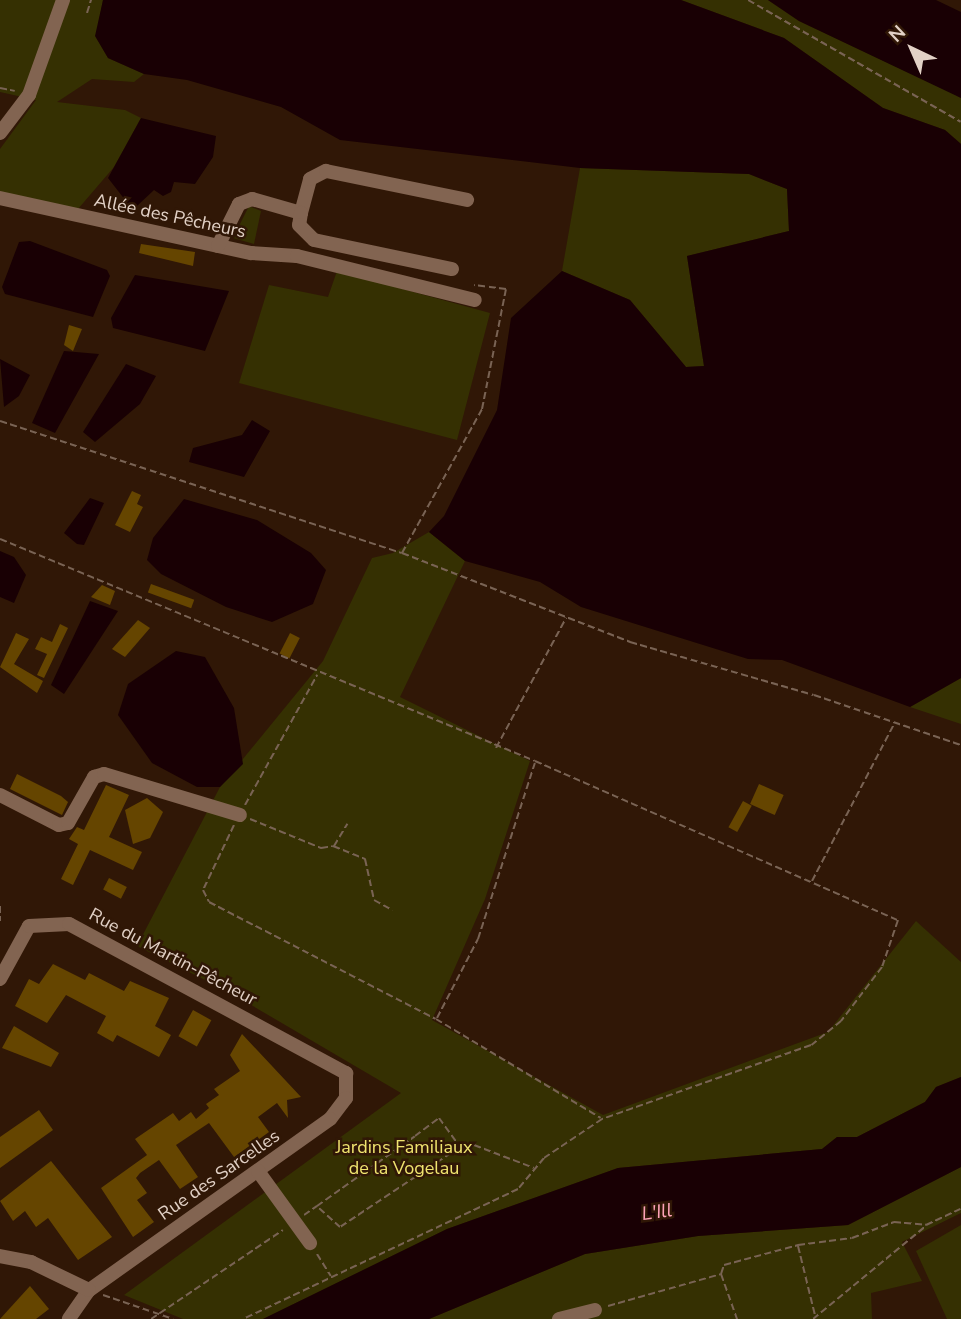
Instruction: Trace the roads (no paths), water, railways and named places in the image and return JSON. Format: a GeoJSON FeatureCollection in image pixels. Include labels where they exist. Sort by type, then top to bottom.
{"type":"FeatureCollection","features":[{"type":"Feature","properties":{"kind":"street"},"geometry":{"type":"LineString","coordinates":[[0,133],[29,94],[63,0]]}},
{"type":"Feature","properties":{"kind":"street"},"geometry":{"type":"LineString","coordinates":[[452,269],[314,240],[299,225],[301,213],[310,179],[326,171],[467,200]]}},
{"type":"Feature","properties":{"kind":"street","name":"Allée des Pêcheurs"},"geometry":{"type":"LineString","coordinates":[[0,198],[218,246],[333,265],[475,300]]}},
{"type":"Feature","properties":{"kind":"street"},"geometry":{"type":"LineString","coordinates":[[218,246],[239,204],[252,199],[301,213]]}},
{"type":"Feature","properties":{"kind":"street"},"geometry":{"type":"LineString","coordinates":[[0,795],[59,825],[68,823],[94,777],[104,774],[240,815]]}},
{"type":"Feature","properties":{"kind":"street","name":"Rue du Martin-Pêcheur"},"geometry":{"type":"LineString","coordinates":[[0,979],[29,926],[69,924],[346,1073]]}},
{"type":"Feature","properties":{"kind":"street","name":"Rue des Sarcelles"},"geometry":{"type":"LineString","coordinates":[[69,1319],[89,1290],[330,1119],[346,1097],[346,1073]]}},
{"type":"Feature","properties":{"kind":"street"},"geometry":{"type":"LineString","coordinates":[[258,1171],[310,1243]]}},
{"type":"Feature","properties":{"kind":"street"},"geometry":{"type":"LineString","coordinates":[[0,1256],[31,1262],[89,1290]]}},
{"type":"Feature","properties":{"kind":"street"},"geometry":{"type":"LineString","coordinates":[[559,1319],[595,1310]]}},
{"type":"Feature","properties":{"kind":"water"},"geometry":{"type":"Polygon","coordinates":[[[103,0],[681,0],[784,38],[883,108],[945,130],[961,144],[961,678],[910,707],[782,660],[748,659],[581,607],[540,582],[465,561],[429,532],[444,516],[497,410],[511,318],[562,271],[630,300],[686,367],[704,366],[687,256],[789,231],[787,189],[749,174],[580,168],[340,140],[281,107],[187,80],[144,74],[108,58],[95,36],[103,0]]]}},
{"type":"Feature","properties":{"kind":"water"},"geometry":{"type":"Polygon","coordinates":[[[768,0],[936,0],[961,12],[961,98],[799,21],[768,0]]]}},
{"type":"Feature","properties":{"kind":"water"},"geometry":{"type":"Polygon","coordinates":[[[141,118],[216,136],[213,157],[195,184],[174,182],[171,192],[163,196],[154,190],[137,206],[129,205],[108,178],[141,118]]]}},
{"type":"Feature","properties":{"kind":"water"},"geometry":{"type":"Polygon","coordinates":[[[30,241],[107,270],[110,276],[93,317],[5,294],[2,287],[19,242],[30,241]]]}},
{"type":"Feature","properties":{"kind":"water"},"geometry":{"type":"Polygon","coordinates":[[[135,275],[229,291],[205,351],[113,328],[111,318],[135,275]]]}},
{"type":"Feature","properties":{"kind":"water"},"geometry":{"type":"Polygon","coordinates":[[[64,351],[99,354],[55,433],[32,423],[64,351]]]}},
{"type":"Feature","properties":{"kind":"water"},"geometry":{"type":"Polygon","coordinates":[[[0,359],[30,375],[19,396],[4,407],[0,359]]]}},
{"type":"Feature","properties":{"kind":"water"},"geometry":{"type":"Polygon","coordinates":[[[126,364],[156,376],[140,404],[95,442],[83,432],[126,364]]]}},
{"type":"Feature","properties":{"kind":"water"},"geometry":{"type":"Polygon","coordinates":[[[252,420],[270,431],[244,477],[189,462],[193,448],[242,435],[252,420]]]}},
{"type":"Feature","properties":{"kind":"water"},"geometry":{"type":"Polygon","coordinates":[[[90,498],[104,503],[84,545],[77,544],[64,533],[90,498]]]}},
{"type":"Feature","properties":{"kind":"water"},"geometry":{"type":"Polygon","coordinates":[[[184,499],[257,520],[311,553],[326,570],[313,604],[272,622],[226,607],[161,574],[147,560],[153,538],[184,499]]]}},
{"type":"Feature","properties":{"kind":"water"},"geometry":{"type":"Polygon","coordinates":[[[0,551],[14,557],[26,575],[14,603],[0,597],[0,551]]]}},
{"type":"Feature","properties":{"kind":"water"},"geometry":{"type":"Polygon","coordinates":[[[90,601],[118,611],[64,694],[51,685],[90,601]]]}},
{"type":"Feature","properties":{"kind":"water"},"geometry":{"type":"Polygon","coordinates":[[[176,651],[205,657],[234,708],[243,764],[220,787],[197,787],[152,763],[118,715],[128,684],[176,651]]]}},
{"type":"Feature","properties":{"kind":"water","name":"L'Ill"},"geometry":{"type":"Polygon","coordinates":[[[961,1077],[961,1167],[848,1225],[698,1236],[585,1254],[429,1319],[263,1319],[447,1229],[618,1168],[822,1149],[837,1137],[857,1137],[925,1102],[936,1087],[961,1077]]]}},
{"type":"Feature","properties":{"kind":"park label","name":"Jardins Familiaux de la Vogelau"},"geometry":{"type":"Point","coordinates":[404,1158]}}]}
